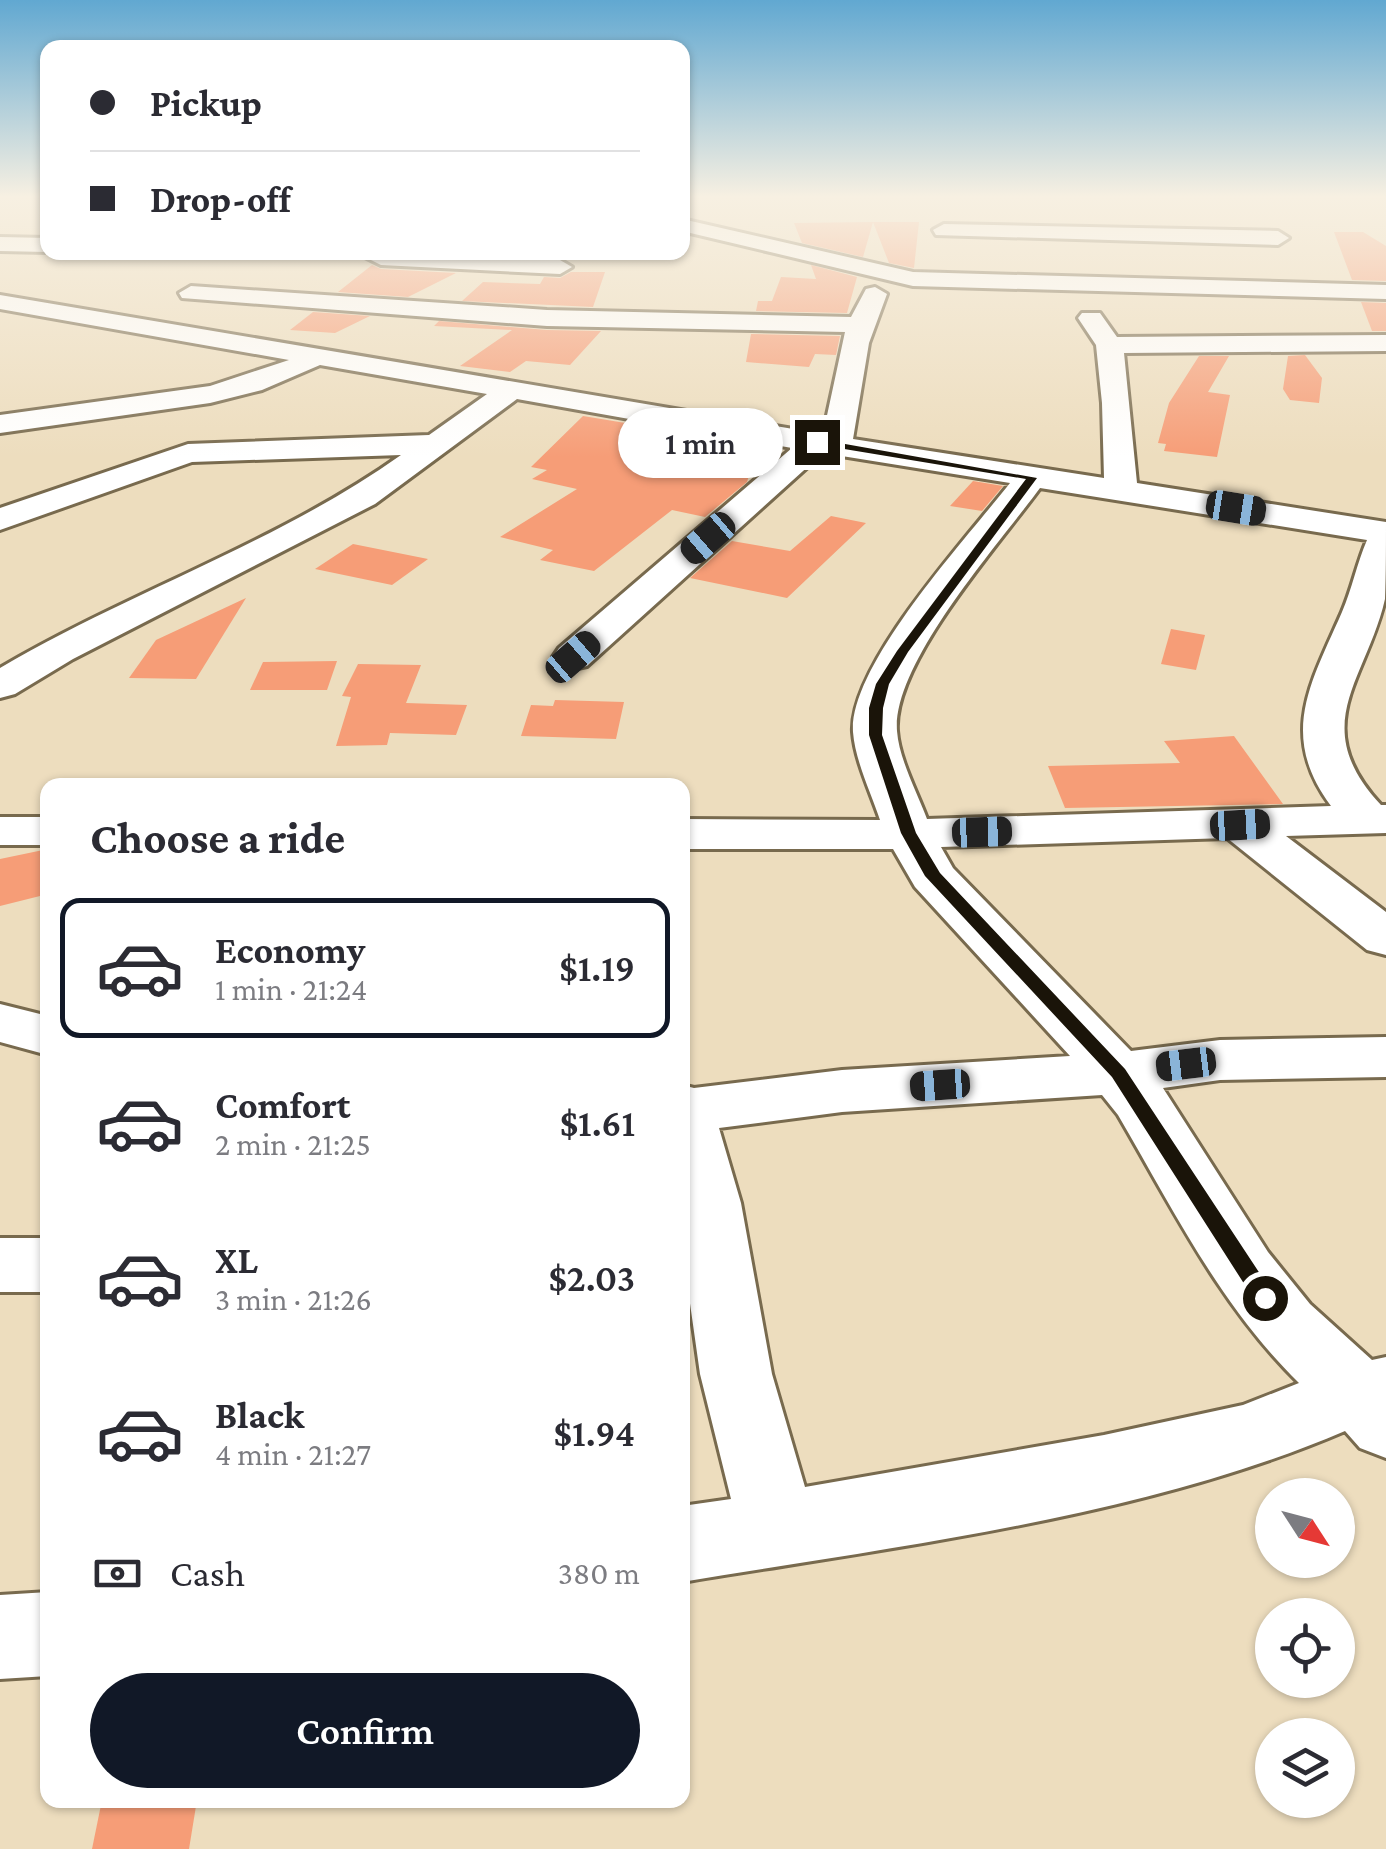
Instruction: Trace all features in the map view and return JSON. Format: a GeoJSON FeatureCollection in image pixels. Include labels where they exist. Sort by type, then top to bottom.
{"type":"FeatureCollection","features":[{"type":"Feature","properties":{"kind":"street"},"geometry":{"type":"LineString","coordinates":[[129,325],[212,284]]}},
{"type":"Feature","properties":{"kind":"street"},"geometry":{"type":"LineString","coordinates":[[573,657],[827,444],[860,326],[874,295],[900,284]]}},
{"type":"Feature","properties":{"kind":"street"},"geometry":{"type":"LineString","coordinates":[[1325,284],[1332,291]]}},
{"type":"Feature","properties":{"kind":"street"},"geometry":{"type":"LineString","coordinates":[[1121,490],[1117,404],[1109,344],[1084,303],[1084,285],[1386,292]]}},
{"type":"Feature","properties":{"kind":"street"},"geometry":{"type":"LineString","coordinates":[[175,301],[547,318],[860,326]]}},
{"type":"Feature","properties":{"kind":"street"},"geometry":{"type":"LineString","coordinates":[[0,302],[1386,535],[1364,606],[1333,671],[1324,706],[1324,744],[1338,784],[1377,819]]}},
{"type":"Feature","properties":{"kind":"street"},"geometry":{"type":"LineString","coordinates":[[1109,344],[1386,344]]}},
{"type":"Feature","properties":{"kind":"street"},"geometry":{"type":"LineString","coordinates":[[16,430],[279,377],[316,356]]}},
{"type":"Feature","properties":{"kind":"street"},"geometry":{"type":"LineString","coordinates":[[0,685],[59,650],[335,513],[514,388]]}},
{"type":"Feature","properties":{"kind":"street"},"geometry":{"type":"LineString","coordinates":[[0,520],[188,453],[439,444]]}},
{"type":"Feature","properties":{"kind":"street"},"geometry":{"type":"LineString","coordinates":[[1032,478],[926,615],[883,684],[876,708],[876,735],[908,833],[933,876],[1118,1073],[1285,1325],[1377,1402]]}},
{"type":"Feature","properties":{"kind":"street"},"geometry":{"type":"LineString","coordinates":[[690,834],[908,833],[1377,819]]}},
{"type":"Feature","properties":{"kind":"street"},"geometry":{"type":"LineString","coordinates":[[1240,825],[1386,938]]}},
{"type":"Feature","properties":{"kind":"street"},"geometry":{"type":"LineString","coordinates":[[0,831],[40,831]]}},
{"type":"Feature","properties":{"kind":"street"},"geometry":{"type":"LineString","coordinates":[[0,1023],[40,1034]]}},
{"type":"Feature","properties":{"kind":"street"},"geometry":{"type":"LineString","coordinates":[[690,1108],[842,1091],[1118,1073],[1220,1060],[1386,1057]]}},
{"type":"Feature","properties":{"kind":"street"},"geometry":{"type":"LineString","coordinates":[[690,1131],[710,1204],[736,1374],[759,1468],[780,1528]]}},
{"type":"Feature","properties":{"kind":"street"},"geometry":{"type":"LineString","coordinates":[[0,1265],[40,1266]]}},
{"type":"Feature","properties":{"kind":"street"},"geometry":{"type":"LineString","coordinates":[[690,1543],[997,1490],[1246,1437],[1377,1402]]}},
{"type":"Feature","properties":{"kind":"street"},"geometry":{"type":"LineString","coordinates":[[0,1637],[40,1634]]}},
{"type":"Feature","properties":{"kind":"building"},"geometry":{"type":"Polygon","coordinates":[[[348,284],[433,284],[408,297],[338,292],[348,284]]]}},
{"type":"Feature","properties":{"kind":"building"},"geometry":{"type":"Polygon","coordinates":[[[480,284],[601,284],[593,307],[462,301],[480,284]]]}},
{"type":"Feature","properties":{"kind":"building"},"geometry":{"type":"Polygon","coordinates":[[[778,284],[855,284],[847,313],[756,311],[758,301],[772,301],[778,284]]]}},
{"type":"Feature","properties":{"kind":"building"},"geometry":{"type":"Polygon","coordinates":[[[1361,302],[1386,303],[1386,331],[1372,331],[1361,302]]]}},
{"type":"Feature","properties":{"kind":"building"},"geometry":{"type":"Polygon","coordinates":[[[313,312],[370,316],[335,333],[290,330],[313,312]]]}},
{"type":"Feature","properties":{"kind":"building"},"geometry":{"type":"Polygon","coordinates":[[[439,321],[601,331],[570,365],[526,361],[510,372],[460,366],[512,330],[434,326],[439,321]]]}},
{"type":"Feature","properties":{"kind":"building"},"geometry":{"type":"Polygon","coordinates":[[[751,334],[840,336],[836,355],[815,354],[809,367],[746,362],[751,334]]]}},
{"type":"Feature","properties":{"kind":"building"},"geometry":{"type":"Polygon","coordinates":[[[1305,355],[1322,378],[1319,403],[1290,400],[1283,389],[1288,356],[1305,355]]]}},
{"type":"Feature","properties":{"kind":"building"},"geometry":{"type":"Polygon","coordinates":[[[1199,356],[1229,356],[1208,392],[1230,395],[1217,457],[1164,451],[1166,444],[1158,443],[1169,403],[1199,356]]]}},
{"type":"Feature","properties":{"kind":"building"},"geometry":{"type":"Polygon","coordinates":[[[583,416],[698,435],[696,439],[758,446],[747,482],[705,517],[672,510],[594,571],[540,560],[553,550],[500,537],[577,489],[532,479],[547,470],[531,467],[583,416]]]}},
{"type":"Feature","properties":{"kind":"building"},"geometry":{"type":"Polygon","coordinates":[[[973,481],[1003,486],[982,511],[950,506],[973,481]]]}},
{"type":"Feature","properties":{"kind":"building"},"geometry":{"type":"Polygon","coordinates":[[[831,516],[866,523],[787,598],[690,578],[732,541],[790,551],[831,516]]]}},
{"type":"Feature","properties":{"kind":"building"},"geometry":{"type":"Polygon","coordinates":[[[353,544],[428,559],[392,585],[315,569],[353,544]]]}},
{"type":"Feature","properties":{"kind":"building"},"geometry":{"type":"Polygon","coordinates":[[[246,598],[196,679],[129,678],[156,640],[246,598]]]}},
{"type":"Feature","properties":{"kind":"building"},"geometry":{"type":"Polygon","coordinates":[[[1171,629],[1205,635],[1196,670],[1161,664],[1171,629]]]}},
{"type":"Feature","properties":{"kind":"building"},"geometry":{"type":"Polygon","coordinates":[[[337,661],[327,690],[250,690],[263,662],[337,661]]]}},
{"type":"Feature","properties":{"kind":"building"},"geometry":{"type":"Polygon","coordinates":[[[358,664],[421,665],[406,703],[467,705],[456,735],[390,733],[387,745],[336,746],[351,697],[342,696],[358,664]]]}},
{"type":"Feature","properties":{"kind":"building"},"geometry":{"type":"Polygon","coordinates":[[[555,700],[624,702],[616,739],[521,736],[531,705],[553,706],[555,700]]]}},
{"type":"Feature","properties":{"kind":"building"},"geometry":{"type":"Polygon","coordinates":[[[1234,736],[1283,804],[1065,808],[1048,766],[1180,763],[1164,741],[1234,736]]]}},
{"type":"Feature","properties":{"kind":"building"},"geometry":{"type":"Polygon","coordinates":[[[40,851],[40,896],[0,906],[0,859],[40,851]]]}},
{"type":"Feature","properties":{"kind":"building"},"geometry":{"type":"Polygon","coordinates":[[[100,1808],[196,1808],[189,1849],[92,1849],[100,1808]]]}},
{"type":"Feature","properties":{"kind":"route"},"geometry":{"type":"LineString","coordinates":[[817,442],[1032,478],[926,615],[903,651],[883,684],[876,708],[876,735],[908,833],[933,876],[1076,1025],[1140,1100],[1244,1271],[1265,1298]]}}]}
